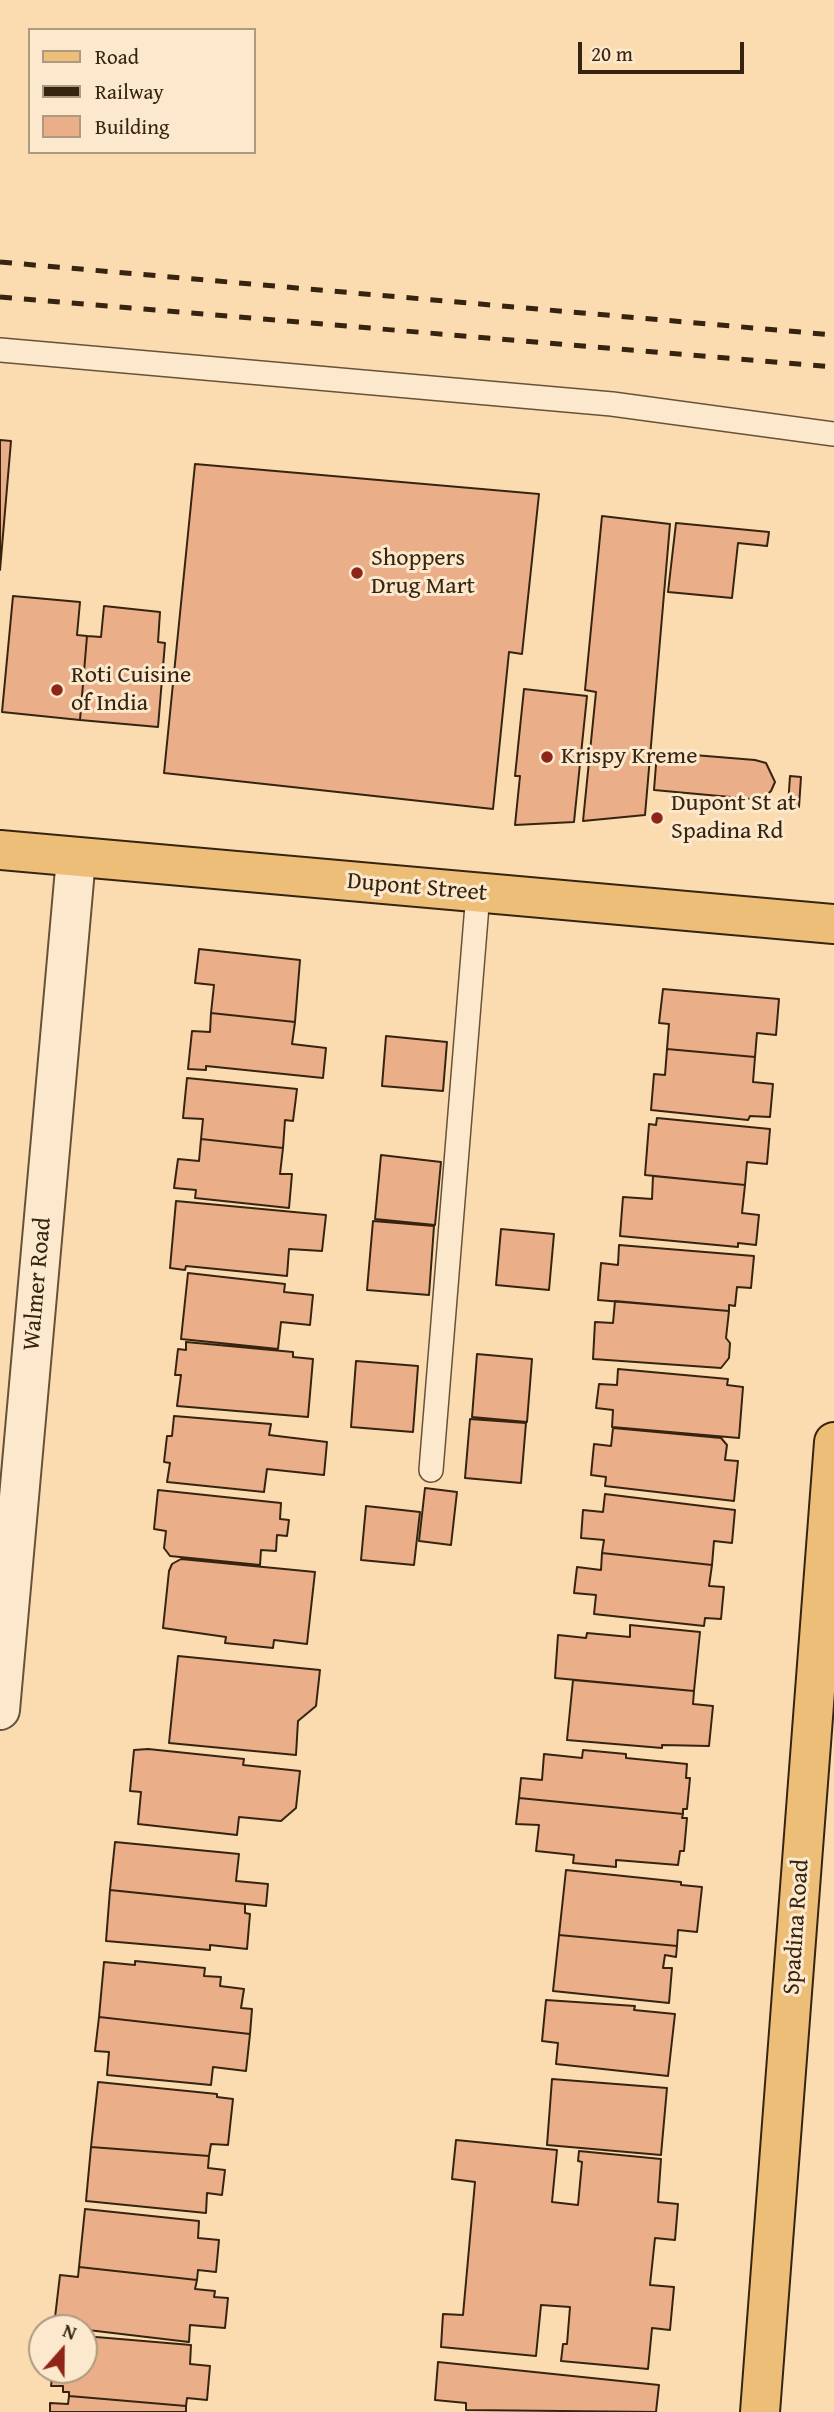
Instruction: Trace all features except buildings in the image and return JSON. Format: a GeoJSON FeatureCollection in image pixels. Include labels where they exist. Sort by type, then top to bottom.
{"type":"FeatureCollection","features":[{"type":"Feature","properties":{"kind":"main road","name":"Dupont Street"},"geometry":{"type":"LineString","coordinates":[[0,850],[834,924]]}},
{"type":"Feature","properties":{"kind":"main road","name":"Spadina Road"},"geometry":{"type":"LineString","coordinates":[[760,2412],[834,1442]]}},
{"type":"Feature","properties":{"kind":"street","name":"Walmer Road"},"geometry":{"type":"LineString","coordinates":[[0,1710],[76,858]]}},
{"type":"Feature","properties":{"kind":"lane"},"geometry":{"type":"LineString","coordinates":[[0,350],[612,404],[825,433]]}},
{"type":"Feature","properties":{"kind":"lane"},"geometry":{"type":"LineString","coordinates":[[431,1470],[478,893]]}},
{"type":"Feature","properties":{"kind":"railway"},"geometry":{"type":"LineString","coordinates":[[0,262],[834,335]]}},
{"type":"Feature","properties":{"kind":"railway"},"geometry":{"type":"LineString","coordinates":[[0,297],[834,367]]}},
{"type":"Feature","properties":{"kind":"place","name":"Shoppers Drug Mart"},"geometry":{"type":"Point","coordinates":[357,573]}},
{"type":"Feature","properties":{"kind":"place","name":"Roti Cuisine of India"},"geometry":{"type":"Point","coordinates":[57,690]}},
{"type":"Feature","properties":{"kind":"place","name":"Krispy Kreme"},"geometry":{"type":"Point","coordinates":[547,757]}},
{"type":"Feature","properties":{"kind":"place","name":"Dupont St at Spadina Rd"},"geometry":{"type":"Point","coordinates":[657,818]}}]}
